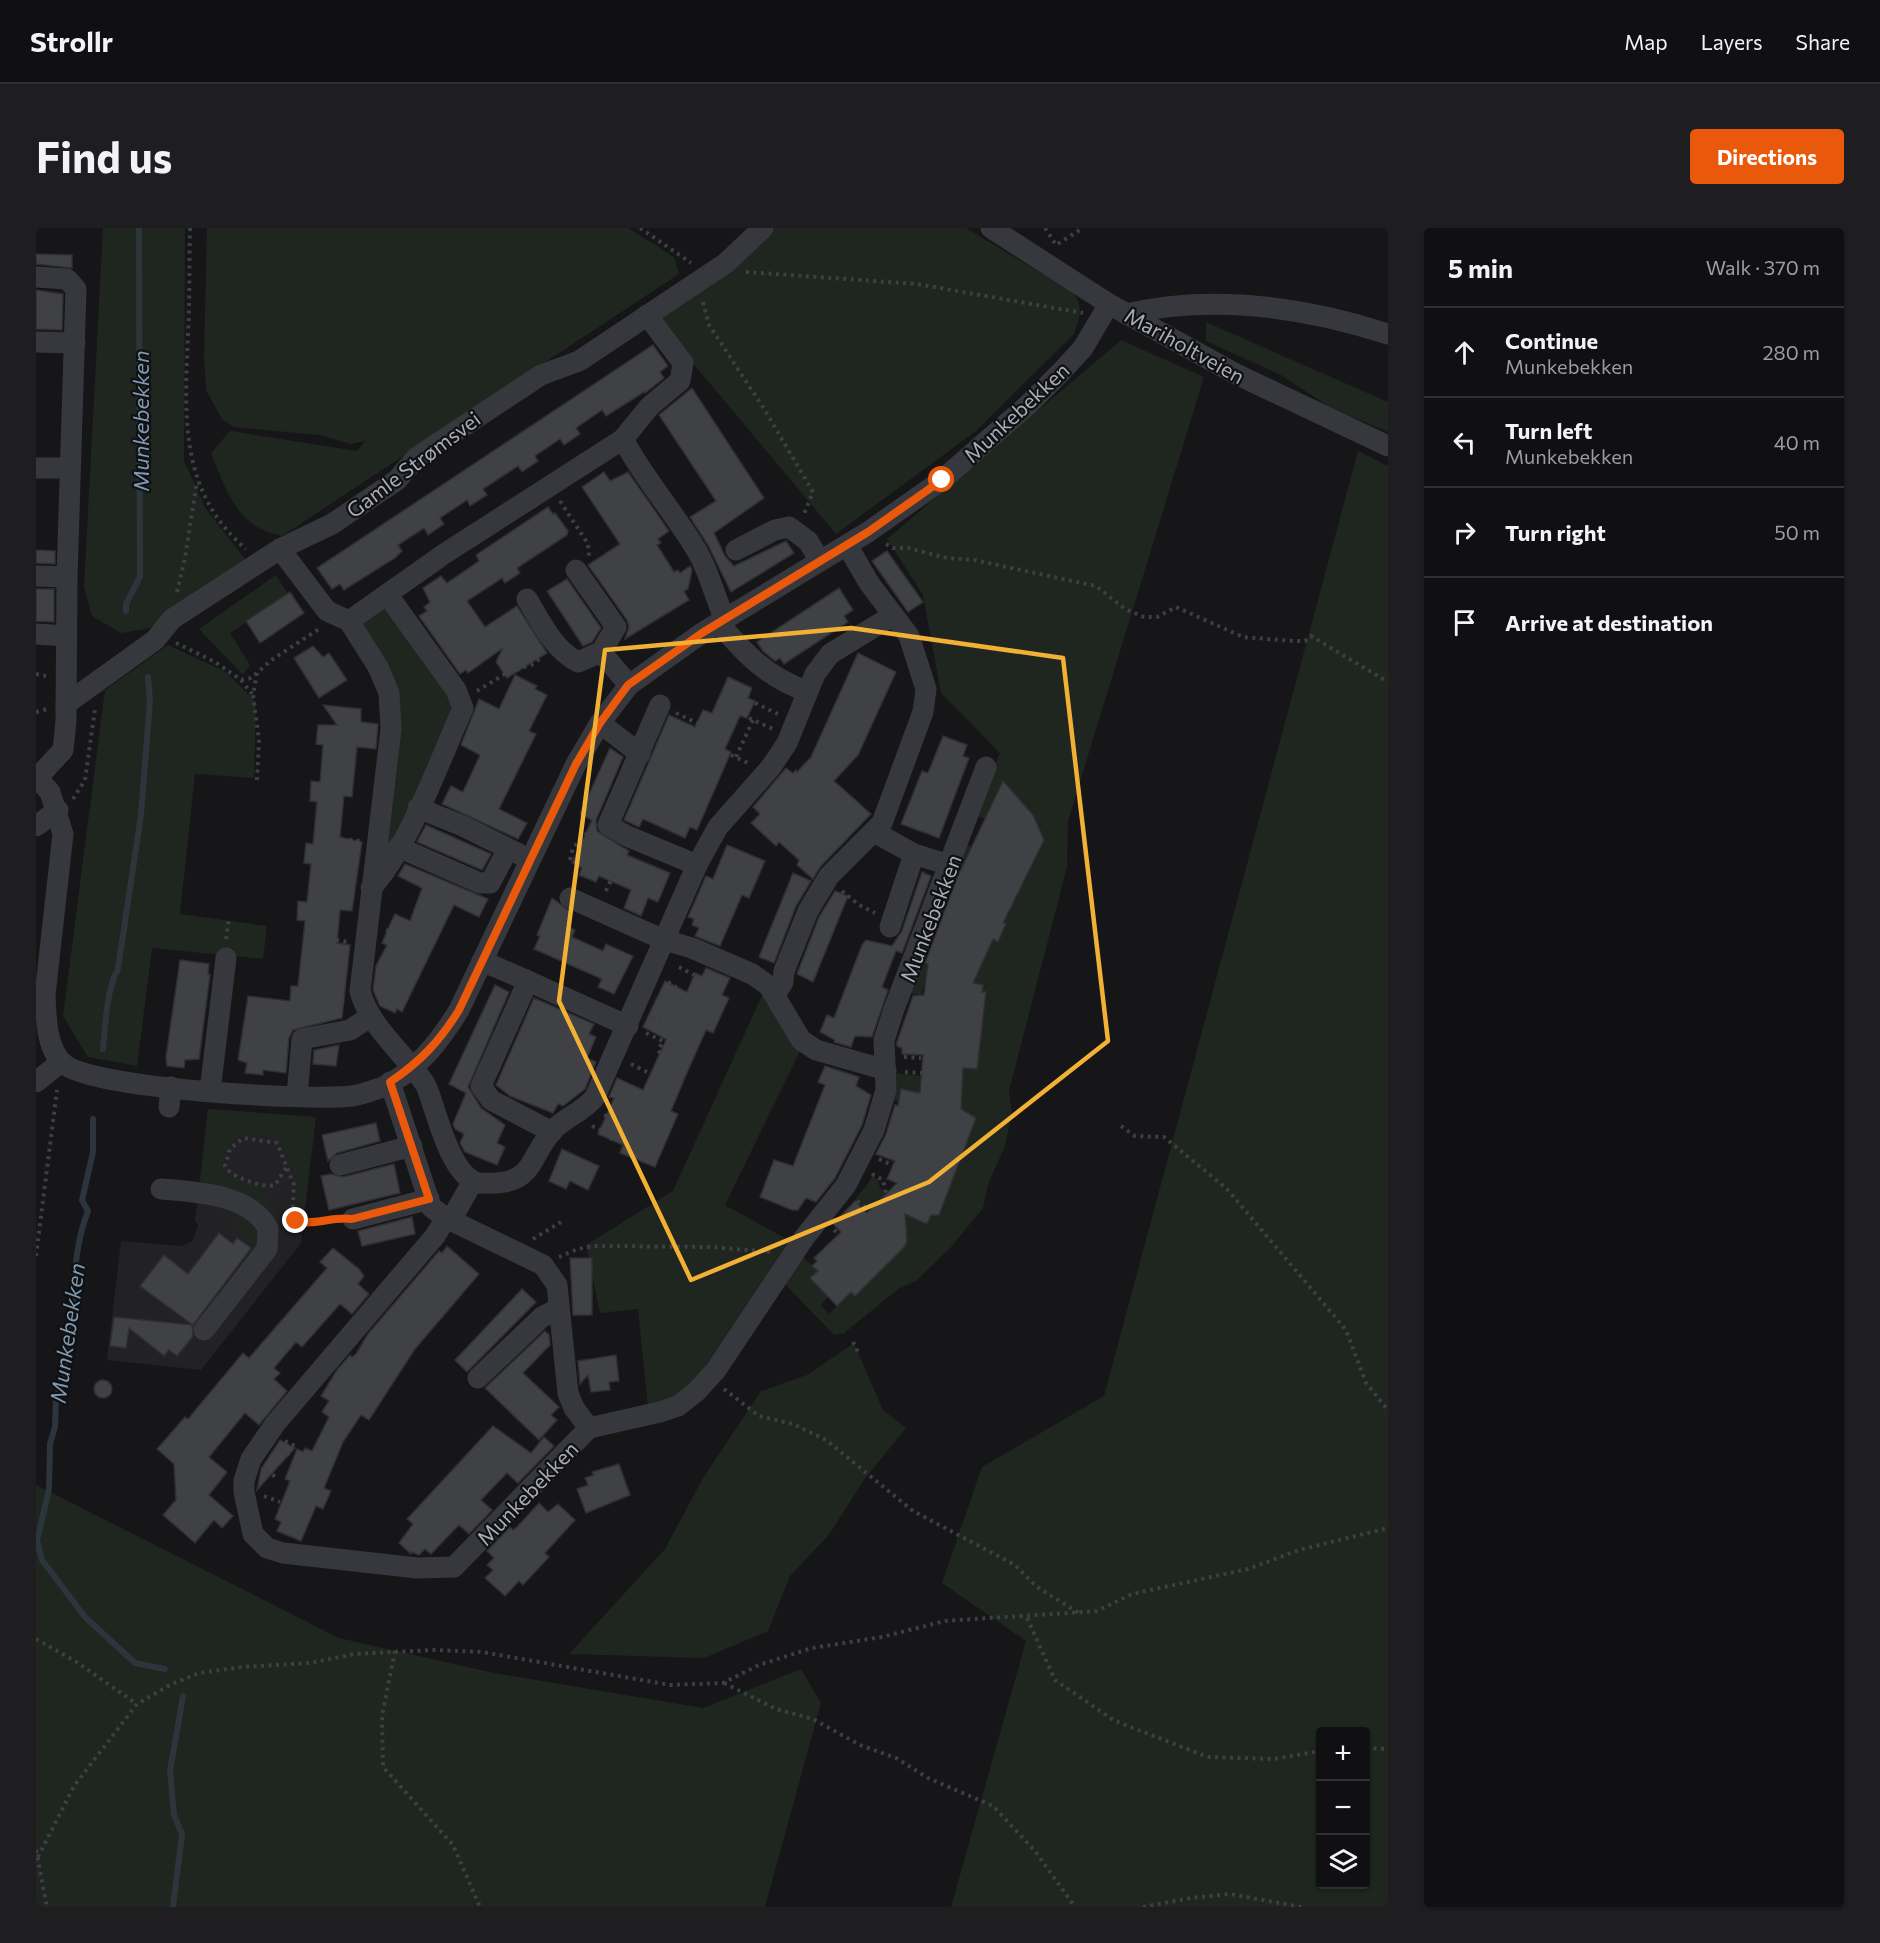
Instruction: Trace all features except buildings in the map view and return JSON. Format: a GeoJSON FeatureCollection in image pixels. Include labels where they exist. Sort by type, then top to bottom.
{"type":"FeatureCollection","features":[{"type":"Feature","properties":{"kind":"street","name":"Gamle Strømsvei"},"geometry":{"type":"LineString","coordinates":[[66,704],[98,683],[166,627],[260,561],[332,524],[397,480],[417,458],[541,375],[579,361],[726,263],[763,228]]}},
{"type":"Feature","properties":{"kind":"street","name":"Mariholtveien"},"geometry":{"type":"LineString","coordinates":[[991,228],[1112,311],[1234,373],[1388,446]]}},
{"type":"Feature","properties":{"kind":"street"},"geometry":{"type":"LineString","coordinates":[[36,277],[58,278],[73,282],[76,289],[63,750],[37,778],[50,792],[58,810],[63,834],[41,994],[52,1046],[61,1062],[36,1082]]}},
{"type":"Feature","properties":{"kind":"street"},"geometry":{"type":"LineString","coordinates":[[1112,311],[1175,304],[1230,304],[1306,312],[1388,334]]}},
{"type":"Feature","properties":{"kind":"street","name":"Munkebekken"},"geometry":{"type":"LineString","coordinates":[[61,1062],[82,1074],[170,1097],[210,1091],[297,1096],[354,1096],[390,1082],[412,1068],[440,1041],[459,1010],[576,764],[600,723],[628,685],[722,621],[868,532],[942,480],[1029,404],[1083,348],[1112,311]]}},
{"type":"Feature","properties":{"kind":"street"},"geometry":{"type":"LineString","coordinates":[[344,618],[387,594],[623,439],[650,406],[673,389],[684,370],[677,352],[647,315]]}},
{"type":"Feature","properties":{"kind":"street"},"geometry":{"type":"LineString","coordinates":[[36,342],[75,343]]}},
{"type":"Feature","properties":{"kind":"street"},"geometry":{"type":"LineString","coordinates":[[623,439],[637,466],[697,550],[711,576],[722,621],[764,671],[785,684],[807,691]]}},
{"type":"Feature","properties":{"kind":"street"},"geometry":{"type":"LineString","coordinates":[[36,468],[70,468]]}},
{"type":"Feature","properties":{"kind":"street"},"geometry":{"type":"LineString","coordinates":[[736,550],[775,530],[786,527],[797,531],[808,541],[820,561]]}},
{"type":"Feature","properties":{"kind":"street"},"geometry":{"type":"LineString","coordinates":[[775,994],[783,982],[784,971],[808,911],[828,879],[882,823],[912,747],[923,712],[926,689],[909,636],[892,616],[847,545]]}},
{"type":"Feature","properties":{"kind":"street"},"geometry":{"type":"LineString","coordinates":[[280,549],[327,611],[344,618],[381,674],[389,693],[392,710],[360,991],[371,1016],[426,1086],[456,1162],[473,1181],[499,1182],[512,1179],[528,1171],[552,1132],[588,1107],[596,1097],[634,1028],[664,940],[697,866],[718,827],[771,767],[788,744],[807,691],[815,674],[830,654],[892,616]]}},
{"type":"Feature","properties":{"kind":"street"},"geometry":{"type":"LineString","coordinates":[[527,599],[557,646],[578,662],[601,652],[616,627],[576,570]]}},
{"type":"Feature","properties":{"kind":"street"},"geometry":{"type":"LineString","coordinates":[[36,576],[67,577]]}},
{"type":"Feature","properties":{"kind":"street"},"geometry":{"type":"LineString","coordinates":[[370,888],[384,874],[398,847],[463,708],[461,701],[399,608],[387,594]]}},
{"type":"Feature","properties":{"kind":"street"},"geometry":{"type":"LineString","coordinates":[[36,634],[66,636]]}},
{"type":"Feature","properties":{"kind":"street"},"geometry":{"type":"LineString","coordinates":[[601,652],[628,685]]}},
{"type":"Feature","properties":{"kind":"street"},"geometry":{"type":"LineString","coordinates":[[660,705],[608,825],[697,866]]}},
{"type":"Feature","properties":{"kind":"street"},"geometry":{"type":"LineString","coordinates":[[600,723],[640,754]]}},
{"type":"Feature","properties":{"kind":"street","name":"Munkebekken"},"geometry":{"type":"LineString","coordinates":[[449,1219],[275,1424],[251,1459],[244,1492],[253,1534],[267,1548],[283,1553],[417,1568],[449,1569],[459,1564],[589,1428],[678,1406],[710,1377],[799,1246],[846,1185],[872,1132],[896,1066],[884,1040],[986,768]]}},
{"type":"Feature","properties":{"kind":"street"},"geometry":{"type":"LineString","coordinates":[[418,808],[530,860]]}},
{"type":"Feature","properties":{"kind":"street"},"geometry":{"type":"LineString","coordinates":[[36,826],[58,810]]}},
{"type":"Feature","properties":{"kind":"street"},"geometry":{"type":"LineString","coordinates":[[874,832],[914,854],[949,865]]}},
{"type":"Feature","properties":{"kind":"street"},"geometry":{"type":"LineString","coordinates":[[398,847],[480,883],[490,883],[508,849]]}},
{"type":"Feature","properties":{"kind":"street"},"geometry":{"type":"LineString","coordinates":[[891,925],[914,854]]}},
{"type":"Feature","properties":{"kind":"street"},"geometry":{"type":"LineString","coordinates":[[570,898],[664,940],[692,948],[752,974],[769,986],[801,1040],[816,1050],[896,1066]]}},
{"type":"Feature","properties":{"kind":"street"},"geometry":{"type":"LineString","coordinates":[[210,1091],[226,958]]}},
{"type":"Feature","properties":{"kind":"street"},"geometry":{"type":"LineString","coordinates":[[482,961],[634,1028]]}},
{"type":"Feature","properties":{"kind":"street"},"geometry":{"type":"LineString","coordinates":[[528,981],[481,1086],[491,1100],[552,1132]]}},
{"type":"Feature","properties":{"kind":"street"},"geometry":{"type":"LineString","coordinates":[[297,1096],[302,1039],[350,1030],[371,1016]]}},
{"type":"Feature","properties":{"kind":"street"},"geometry":{"type":"LineString","coordinates":[[390,1082],[431,1207],[449,1219],[543,1265]]}},
{"type":"Feature","properties":{"kind":"street"},"geometry":{"type":"LineString","coordinates":[[340,1165],[412,1146]]}},
{"type":"Feature","properties":{"kind":"street"},"geometry":{"type":"LineString","coordinates":[[449,1219],[473,1181]]}},
{"type":"Feature","properties":{"kind":"street"},"geometry":{"type":"LineString","coordinates":[[161,1189],[200,1193],[237,1203],[254,1211],[264,1220],[268,1228],[267,1249],[204,1330]]}},
{"type":"Feature","properties":{"kind":"street"},"geometry":{"type":"LineString","coordinates":[[352,1219],[429,1199]]}},
{"type":"Feature","properties":{"kind":"street","name":"Munkebekken"},"geometry":{"type":"LineString","coordinates":[[543,1265],[557,1284],[568,1393],[574,1408],[589,1428]]}},
{"type":"Feature","properties":{"kind":"street"},"geometry":{"type":"LineString","coordinates":[[478,1378],[542,1317],[558,1309]]}},
{"type":"Feature","properties":{"kind":"path"},"geometry":{"type":"LineString","coordinates":[[190,228],[186,429],[197,480],[214,514],[233,538],[260,561]]}},
{"type":"Feature","properties":{"kind":"path"},"geometry":{"type":"LineString","coordinates":[[640,228],[708,275],[700,293],[709,325],[763,407],[813,492],[797,531]]}},
{"type":"Feature","properties":{"kind":"path"},"geometry":{"type":"LineString","coordinates":[[1045,228],[1056,245],[1083,228]]}},
{"type":"Feature","properties":{"kind":"path"},"geometry":{"type":"LineString","coordinates":[[726,263],[742,272],[917,284],[1112,311]]}},
{"type":"Feature","properties":{"kind":"path"},"geometry":{"type":"LineString","coordinates":[[197,480],[166,627],[242,680],[253,695]]}},
{"type":"Feature","properties":{"kind":"path"},"geometry":{"type":"LineString","coordinates":[[550,485],[590,549],[590,556],[576,570]]}},
{"type":"Feature","properties":{"kind":"path"},"geometry":{"type":"LineString","coordinates":[[868,532],[893,548],[908,548],[947,558],[974,560],[1096,586],[1125,609],[1144,617],[1157,617],[1176,607],[1243,637],[1305,641],[1311,636],[1388,681]]}},
{"type":"Feature","properties":{"kind":"path"},"geometry":{"type":"LineString","coordinates":[[242,680],[257,673],[344,618]]}},
{"type":"Feature","properties":{"kind":"path"},"geometry":{"type":"LineString","coordinates":[[461,701],[508,672],[531,665],[557,646]]}},
{"type":"Feature","properties":{"kind":"path"},"geometry":{"type":"LineString","coordinates":[[257,673],[253,695],[259,740],[257,780]]}},
{"type":"Feature","properties":{"kind":"path"},"geometry":{"type":"LineString","coordinates":[[58,810],[72,800],[85,780],[98,683]]}},
{"type":"Feature","properties":{"kind":"path"},"geometry":{"type":"LineString","coordinates":[[660,705],[705,726]]}},
{"type":"Feature","properties":{"kind":"path"},"geometry":{"type":"LineString","coordinates":[[736,757],[753,720]]}},
{"type":"Feature","properties":{"kind":"path"},"geometry":{"type":"LineString","coordinates":[[570,860],[573,848],[582,836],[592,828],[608,825]]}},
{"type":"Feature","properties":{"kind":"path"},"geometry":{"type":"LineString","coordinates":[[606,891],[624,851],[633,838]]}},
{"type":"Feature","properties":{"kind":"path"},"geometry":{"type":"LineString","coordinates":[[828,879],[859,905],[891,925]]}},
{"type":"Feature","properties":{"kind":"path"},"geometry":{"type":"LineString","coordinates":[[664,979],[677,988]]}},
{"type":"Feature","properties":{"kind":"path"},"geometry":{"type":"LineString","coordinates":[[657,995],[672,1002]]}},
{"type":"Feature","properties":{"kind":"path"},"geometry":{"type":"LineString","coordinates":[[648,1016],[670,1026]]}},
{"type":"Feature","properties":{"kind":"path"},"geometry":{"type":"LineString","coordinates":[[634,1028],[663,1041],[658,1051],[662,1054]]}},
{"type":"Feature","properties":{"kind":"path"},"geometry":{"type":"LineString","coordinates":[[896,1066],[921,1058]]}},
{"type":"Feature","properties":{"kind":"path"},"geometry":{"type":"LineString","coordinates":[[36,1256],[61,1062]]}},
{"type":"Feature","properties":{"kind":"path"},"geometry":{"type":"LineString","coordinates":[[628,1062],[647,1072]]}},
{"type":"Feature","properties":{"kind":"path"},"geometry":{"type":"LineString","coordinates":[[896,1066],[922,1073]]}},
{"type":"Feature","properties":{"kind":"path"},"geometry":{"type":"LineString","coordinates":[[899,1106],[917,1112]]}},
{"type":"Feature","properties":{"kind":"path"},"geometry":{"type":"LineString","coordinates":[[600,1112],[623,1123]]}},
{"type":"Feature","properties":{"kind":"path"},"geometry":{"type":"LineString","coordinates":[[891,1123],[913,1131]]}},
{"type":"Feature","properties":{"kind":"path"},"geometry":{"type":"LineString","coordinates":[[588,1124],[607,1133],[615,1143]]}},
{"type":"Feature","properties":{"kind":"path"},"geometry":{"type":"LineString","coordinates":[[1121,1126],[1136,1136],[1164,1137],[1227,1189],[1346,1330],[1366,1383],[1388,1410]]}},
{"type":"Feature","properties":{"kind":"path"},"geometry":{"type":"LineString","coordinates":[[286,1168],[275,1185],[265,1187],[232,1175],[225,1166],[233,1146],[249,1138],[277,1143],[294,1185],[292,1220]]}},
{"type":"Feature","properties":{"kind":"path"},"geometry":{"type":"LineString","coordinates":[[885,1138],[908,1146]]}},
{"type":"Feature","properties":{"kind":"path"},"geometry":{"type":"LineString","coordinates":[[877,1158],[899,1168]]}},
{"type":"Feature","properties":{"kind":"path"},"geometry":{"type":"LineString","coordinates":[[874,1174],[883,1180],[886,1194],[894,1199]]}},
{"type":"Feature","properties":{"kind":"path"},"geometry":{"type":"LineString","coordinates":[[854,1199],[866,1208],[876,1203]]}},
{"type":"Feature","properties":{"kind":"path"},"geometry":{"type":"LineString","coordinates":[[842,1215],[859,1225]]}},
{"type":"Feature","properties":{"kind":"path"},"geometry":{"type":"LineString","coordinates":[[264,1220],[292,1220],[303,1223],[343,1217],[352,1219]]}},
{"type":"Feature","properties":{"kind":"path"},"geometry":{"type":"LineString","coordinates":[[515,1251],[561,1222]]}},
{"type":"Feature","properties":{"kind":"path"},"geometry":{"type":"LineString","coordinates":[[543,1265],[578,1249],[594,1246],[711,1247],[772,1252],[799,1246]]}},
{"type":"Feature","properties":{"kind":"path"},"geometry":{"type":"LineString","coordinates":[[853,1342],[860,1354]]}},
{"type":"Feature","properties":{"kind":"path"},"geometry":{"type":"LineString","coordinates":[[710,1377],[759,1416],[793,1424],[826,1440],[913,1511],[1015,1565],[1037,1587],[1079,1613]]}},
{"type":"Feature","properties":{"kind":"path"},"geometry":{"type":"LineString","coordinates":[[262,1495],[280,1502]]}},
{"type":"Feature","properties":{"kind":"path"},"geometry":{"type":"LineString","coordinates":[[38,1857],[74,1786],[137,1704],[170,1685],[199,1673],[242,1667],[310,1663],[354,1654],[395,1651],[482,1652],[670,1685],[723,1683],[759,1665],[812,1648],[882,1637],[945,1621],[997,1616],[1027,1618],[1097,1611],[1132,1594],[1248,1569],[1299,1550],[1388,1528]]}},
{"type":"Feature","properties":{"kind":"path"},"geometry":{"type":"LineString","coordinates":[[1027,1618],[1055,1680],[1115,1721],[1208,1757],[1274,1759],[1316,1752]]}},
{"type":"Feature","properties":{"kind":"path"},"geometry":{"type":"LineString","coordinates":[[36,1639],[75,1661],[137,1704]]}},
{"type":"Feature","properties":{"kind":"path"},"geometry":{"type":"LineString","coordinates":[[395,1651],[382,1716],[383,1767],[453,1845],[480,1907]]}},
{"type":"Feature","properties":{"kind":"path"},"geometry":{"type":"LineString","coordinates":[[723,1683],[776,1709],[813,1719],[860,1745],[896,1758],[928,1778],[993,1806],[1035,1851],[1075,1907]]}},
{"type":"Feature","properties":{"kind":"path"},"geometry":{"type":"LineString","coordinates":[[1370,1748],[1388,1749]]}},
{"type":"Feature","properties":{"kind":"path"},"geometry":{"type":"LineString","coordinates":[[36,1850],[47,1907]]}},
{"type":"Feature","properties":{"kind":"path"},"geometry":{"type":"LineString","coordinates":[[1143,1907],[1191,1898],[1230,1894],[1301,1907]]}},
{"type":"Feature","properties":{"kind":"highlighted area"},"geometry":{"type":"Polygon","coordinates":[[[851,628],[1063,658],[1108,1041],[929,1182],[691,1280],[559,1001],[605,650],[851,628]]]}},
{"type":"Feature","properties":{"kind":"shaded area"},"geometry":{"type":"Polygon","coordinates":[[[103,228],[185,228],[184,461],[206,509],[246,560],[151,628],[121,633],[92,616],[84,587],[103,228]]]}},
{"type":"Feature","properties":{"kind":"shaded area"},"geometry":{"type":"Polygon","coordinates":[[[207,228],[628,228],[674,257],[679,274],[282,536],[254,525],[235,505],[228,493],[211,453],[230,431],[357,451],[365,441],[351,444],[319,435],[234,427],[222,419],[206,390],[204,356],[207,228]]]}},
{"type":"Feature","properties":{"kind":"shaded area"},"geometry":{"type":"Polygon","coordinates":[[[774,228],[966,228],[1073,292],[1080,307],[1078,322],[1074,334],[976,431],[836,534],[655,318],[774,228]]]}},
{"type":"Feature","properties":{"kind":"shaded area"},"geometry":{"type":"Polygon","coordinates":[[[1206,322],[1388,402],[1388,432],[1331,408],[1281,375],[1206,341],[1206,322]]]}},
{"type":"Feature","properties":{"kind":"shaded area"},"geometry":{"type":"Polygon","coordinates":[[[1121,340],[1204,377],[1068,821],[1067,867],[1009,1091],[1012,1112],[1005,1146],[988,1184],[983,1208],[951,1247],[916,1281],[898,1289],[843,1334],[834,1335],[784,1283],[801,1255],[818,1271],[810,1279],[828,1297],[821,1305],[829,1314],[851,1292],[855,1295],[907,1242],[874,1205],[866,1213],[854,1202],[872,1176],[878,1180],[880,1187],[891,1198],[931,1215],[976,1118],[966,1112],[964,1114],[890,1100],[894,1073],[921,1076],[921,1086],[963,1068],[977,1069],[986,993],[982,992],[982,985],[928,971],[921,995],[907,993],[923,953],[976,975],[993,939],[998,942],[1005,923],[973,874],[962,868],[960,871],[954,869],[964,843],[978,850],[986,862],[1025,880],[1044,840],[1033,815],[1003,782],[994,798],[1006,804],[997,819],[987,815],[985,819],[975,815],[1000,753],[941,693],[923,595],[887,539],[1121,340]]]}},
{"type":"Feature","properties":{"kind":"shaded area"},"geometry":{"type":"Polygon","coordinates":[[[1358,451],[1388,466],[1388,1907],[951,1907],[1026,1641],[942,1583],[982,1467],[1104,1396],[1358,451]]]}},
{"type":"Feature","properties":{"kind":"shaded area"},"geometry":{"type":"Polygon","coordinates":[[[276,575],[288,594],[230,633],[250,665],[243,675],[199,629],[276,575]]]}},
{"type":"Feature","properties":{"kind":"shaded area"},"geometry":{"type":"Polygon","coordinates":[[[395,598],[462,701],[385,864],[398,708],[355,625],[395,598]]]}},
{"type":"Feature","properties":{"kind":"shaded area"},"geometry":{"type":"Polygon","coordinates":[[[168,645],[226,672],[256,702],[254,778],[195,774],[180,914],[267,926],[263,959],[152,948],[137,1066],[88,1057],[63,1016],[105,690],[168,645]]]}},
{"type":"Feature","properties":{"kind":"shaded area"},"geometry":{"type":"Polygon","coordinates":[[[764,991],[801,1049],[725,1205],[794,1243],[717,1361],[678,1397],[648,1407],[638,1309],[600,1313],[586,1245],[673,1191],[764,991]]]}},
{"type":"Feature","properties":{"kind":"shaded area"},"geometry":{"type":"Polygon","coordinates":[[[208,1109],[316,1117],[301,1243],[201,1370],[107,1360],[121,1241],[182,1246],[193,1241],[198,1225],[195,1221],[208,1109]]]}},
{"type":"Feature","properties":{"kind":"shaded area"},"geometry":{"type":"Polygon","coordinates":[[[208,1109],[316,1117],[303,1221],[294,1218],[296,1187],[292,1168],[276,1140],[255,1135],[237,1138],[229,1146],[223,1164],[226,1175],[262,1187],[268,1197],[266,1207],[238,1196],[207,1189],[201,1181],[208,1109]]]}},
{"type":"Feature","properties":{"kind":"shaded area"},"geometry":{"type":"Polygon","coordinates":[[[235,1211],[252,1217],[264,1241],[252,1255],[250,1253],[253,1244],[238,1231],[235,1211]]]}},
{"type":"Feature","properties":{"kind":"shaded area"},"geometry":{"type":"Polygon","coordinates":[[[854,1343],[883,1410],[906,1428],[864,1480],[828,1536],[790,1576],[768,1631],[704,1658],[569,1654],[665,1549],[703,1478],[761,1391],[807,1375],[854,1343]]]}},
{"type":"Feature","properties":{"kind":"shaded area"},"geometry":{"type":"Polygon","coordinates":[[[36,1485],[339,1638],[494,1673],[703,1708],[801,1669],[821,1703],[765,1907],[36,1907],[36,1485]]]}},
{"type":"Feature","properties":{"kind":"waterway","name":"Munkebekken"},"geometry":{"type":"LineString","coordinates":[[126,611],[126,604],[140,577],[139,228]]}},
{"type":"Feature","properties":{"kind":"waterway","name":"Munkebekken"},"geometry":{"type":"LineString","coordinates":[[103,1049],[107,1008],[111,986],[118,969],[141,815],[150,700],[148,677]]}},
{"type":"Feature","properties":{"kind":"waterway","name":"Munkebekken"},"geometry":{"type":"LineString","coordinates":[[93,1119],[93,1152],[82,1200],[88,1211],[78,1249],[64,1375],[56,1399],[55,1427],[50,1444],[49,1489],[37,1541],[42,1560],[85,1617],[135,1663],[165,1669]]}},
{"type":"Feature","properties":{"kind":"waterway","name":"Munkebekken"},"geometry":{"type":"LineString","coordinates":[[173,1907],[182,1834],[174,1815],[170,1771],[183,1696]]}},
{"type":"Feature","properties":{"kind":"route"},"geometry":{"type":"LineString","coordinates":[[296,1221],[303,1223],[343,1217],[352,1219],[429,1199],[399,1103],[390,1082],[419,1062],[440,1041],[459,1010],[576,764],[600,723],[628,685],[702,633],[868,532],[942,480]]}}]}
